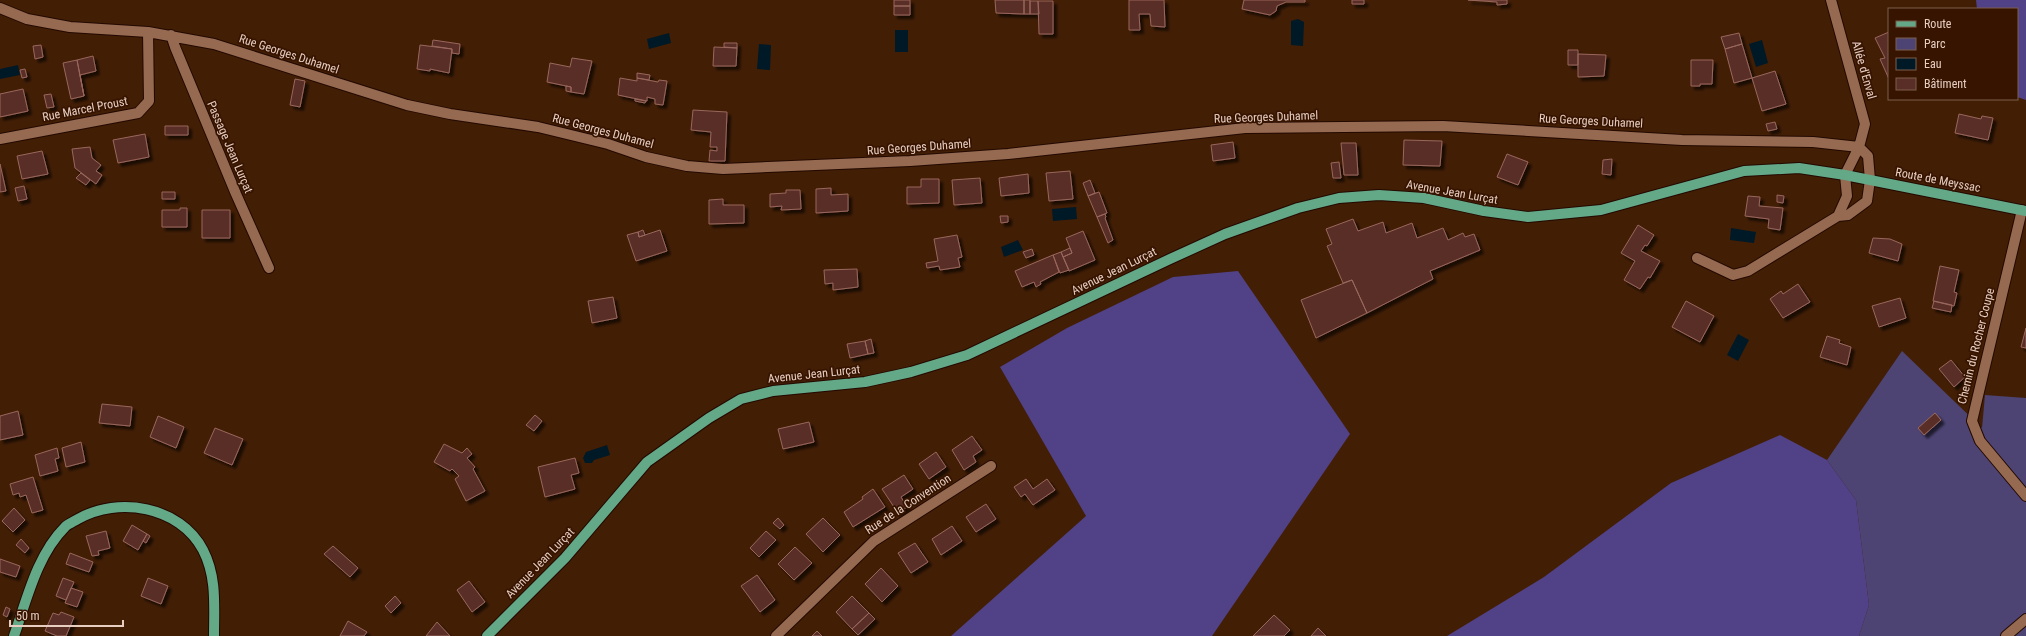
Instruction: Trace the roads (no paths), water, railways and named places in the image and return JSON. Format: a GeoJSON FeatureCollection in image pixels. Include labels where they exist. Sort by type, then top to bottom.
{"type":"FeatureCollection","features":[{"type":"Feature","properties":{"kind":"main road","name":"Avenue Jean Lurçat"},"geometry":{"type":"LineString","coordinates":[[487,636],[565,558],[647,462],[709,418],[741,399],[773,391],[865,382],[911,372],[967,355],[1225,234],[1298,208],[1339,198],[1379,195],[1424,198],[1484,211],[1528,216],[1601,210],[1744,171],[1799,168],[1845,175]]}},
{"type":"Feature","properties":{"kind":"main road","name":"Route de Meyssac"},"geometry":{"type":"LineString","coordinates":[[1845,175],[2024,210]]}},
{"type":"Feature","properties":{"kind":"main road"},"geometry":{"type":"LineString","coordinates":[[14,636],[49,544],[66,526],[86,514],[102,509],[128,506],[158,512],[175,520],[190,533],[202,549],[210,568],[214,587],[214,636]]}},
{"type":"Feature","properties":{"kind":"street","name":"Allée d'Enval"},"geometry":{"type":"LineString","coordinates":[[1831,0],[1865,124],[1859,147]]}},
{"type":"Feature","properties":{"kind":"street","name":"Rue Georges Duhamel"},"geometry":{"type":"LineString","coordinates":[[0,8],[27,19],[70,27],[148,32],[214,44],[407,105],[538,128],[608,144],[646,157],[688,166],[723,169],[910,161],[1008,154],[1245,128],[1443,126],[1682,140],[1813,142],[1859,147]]}},
{"type":"Feature","properties":{"kind":"street","name":"Rue Marcel Proust"},"geometry":{"type":"LineString","coordinates":[[0,139],[138,113],[149,102],[148,32]]}},
{"type":"Feature","properties":{"kind":"street","name":"Passage Jean Lurçat"},"geometry":{"type":"LineString","coordinates":[[171,35],[236,194],[269,268]]}},
{"type":"Feature","properties":{"kind":"street"},"geometry":{"type":"LineString","coordinates":[[1697,258],[1733,275],[1748,271],[1838,216],[1848,216],[1867,201],[1870,180],[1868,156],[1859,147],[1845,175],[1847,196],[1838,216]]}},
{"type":"Feature","properties":{"kind":"street","name":"Chemin du Rocher Coupe"},"geometry":{"type":"LineString","coordinates":[[2024,210],[1972,421],[1980,441],[2026,496]]}},
{"type":"Feature","properties":{"kind":"street","name":"Rue de la Convention"},"geometry":{"type":"LineString","coordinates":[[776,636],[874,541],[991,466]]}},
{"type":"Feature","properties":{"kind":"street"},"geometry":{"type":"LineString","coordinates":[[2006,636],[2026,619]]}},
{"type":"Feature","properties":{"kind":"water"},"geometry":{"type":"Polygon","coordinates":[[[1298,19],[1304,22],[1303,46],[1291,45],[1291,21],[1298,19]]]}},
{"type":"Feature","properties":{"kind":"water"},"geometry":{"type":"Polygon","coordinates":[[[895,30],[908,30],[908,52],[895,52],[895,30]]]}},
{"type":"Feature","properties":{"kind":"water"},"geometry":{"type":"Polygon","coordinates":[[[669,33],[671,43],[649,49],[647,39],[669,33]]]}},
{"type":"Feature","properties":{"kind":"water"},"geometry":{"type":"Polygon","coordinates":[[[1762,40],[1768,63],[1756,67],[1749,44],[1762,40]]]}},
{"type":"Feature","properties":{"kind":"water"},"geometry":{"type":"Polygon","coordinates":[[[759,44],[771,45],[770,70],[757,69],[759,44]]]}},
{"type":"Feature","properties":{"kind":"water"},"geometry":{"type":"Polygon","coordinates":[[[18,65],[20,75],[0,79],[0,69],[18,65]]]}},
{"type":"Feature","properties":{"kind":"water"},"geometry":{"type":"Polygon","coordinates":[[[1076,207],[1077,219],[1053,221],[1052,209],[1076,207]]]}},
{"type":"Feature","properties":{"kind":"water"},"geometry":{"type":"Polygon","coordinates":[[[1731,228],[1756,232],[1754,243],[1730,240],[1731,228]]]}},
{"type":"Feature","properties":{"kind":"water"},"geometry":{"type":"Polygon","coordinates":[[[1018,240],[1023,250],[1004,257],[1001,247],[1018,240]]]}},
{"type":"Feature","properties":{"kind":"water"},"geometry":{"type":"Polygon","coordinates":[[[1738,334],[1749,340],[1738,361],[1727,355],[1738,334]]]}},
{"type":"Feature","properties":{"kind":"water"},"geometry":{"type":"Polygon","coordinates":[[[607,445],[610,455],[594,460],[592,463],[585,463],[583,458],[586,452],[607,445]]]}}]}
